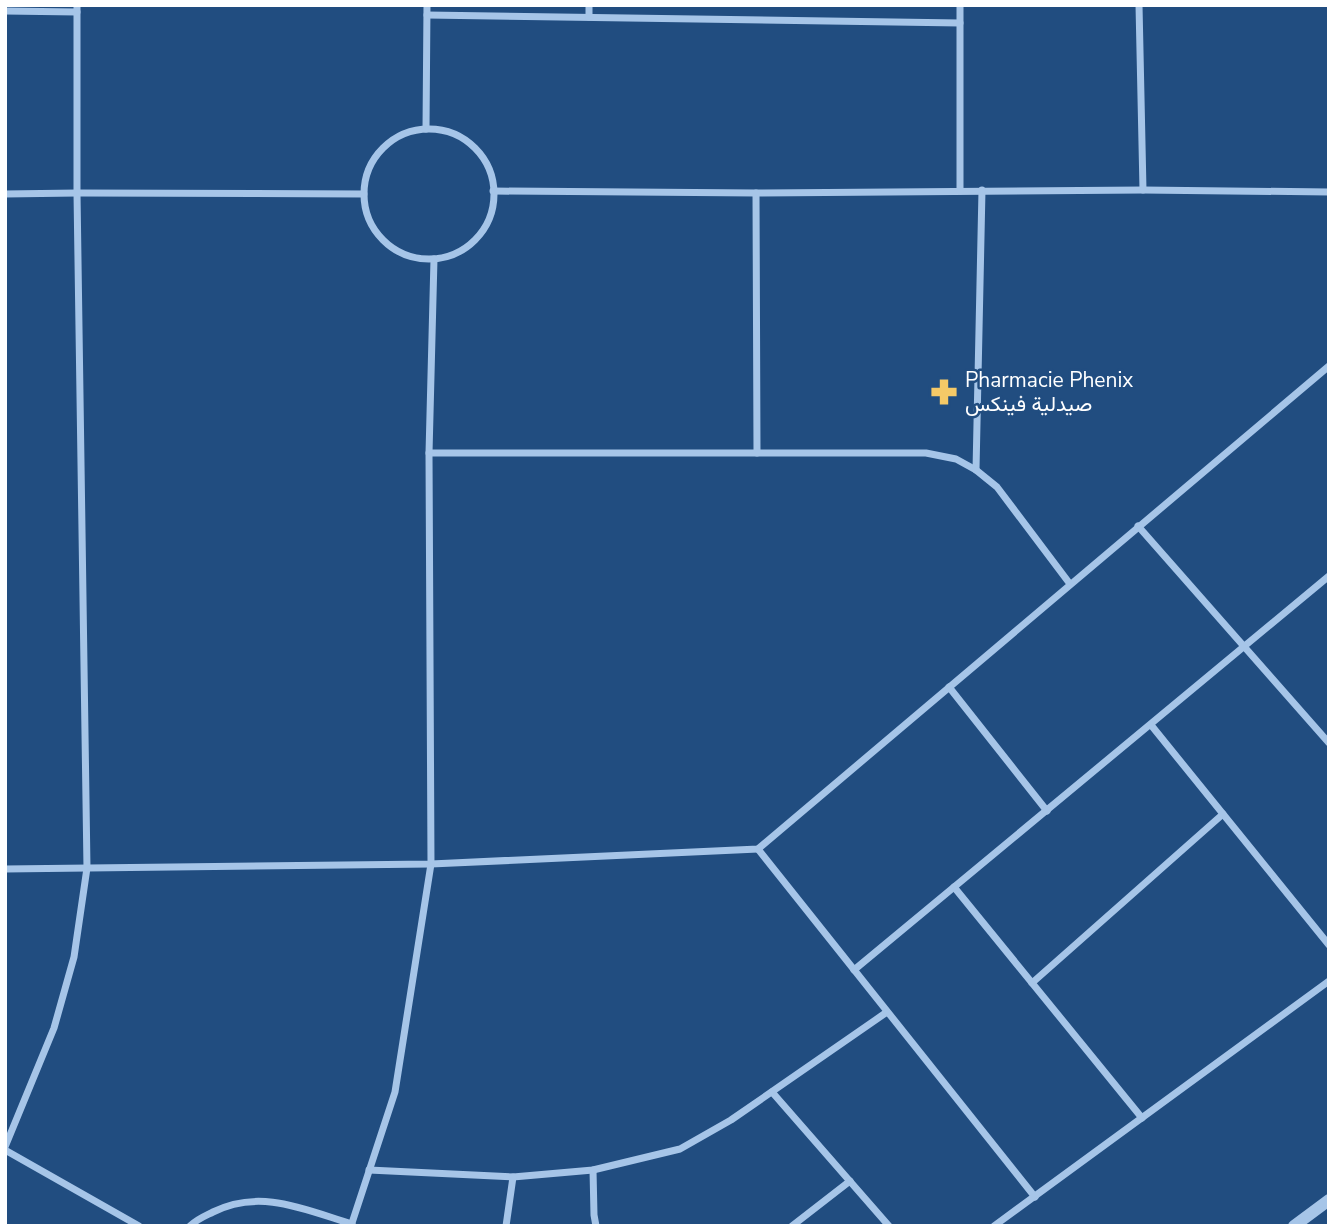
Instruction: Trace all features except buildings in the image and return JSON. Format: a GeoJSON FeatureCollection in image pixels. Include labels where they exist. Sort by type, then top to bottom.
{"type":"FeatureCollection","features":[{"type":"Feature","properties":{"kind":"street"},"geometry":{"type":"LineString","coordinates":[[426,129],[427,5]]}},
{"type":"Feature","properties":{"kind":"street"},"geometry":{"type":"LineString","coordinates":[[589,5],[589,17]]}},
{"type":"Feature","properties":{"kind":"street"},"geometry":{"type":"LineString","coordinates":[[960,5],[960,191]]}},
{"type":"Feature","properties":{"kind":"street"},"geometry":{"type":"LineString","coordinates":[[1139,5],[1143,190]]}},
{"type":"Feature","properties":{"kind":"street"},"geometry":{"type":"LineString","coordinates":[[5,12],[77,9],[77,193],[87,868],[74,957],[54,1028],[5,1149],[139,1226]]}},
{"type":"Feature","properties":{"kind":"street"},"geometry":{"type":"LineString","coordinates":[[427,15],[960,23]]}},
{"type":"Feature","properties":{"kind":"street"},"geometry":{"type":"LineString","coordinates":[[426,129],[444,131],[462,138],[476,149],[487,165],[493,191],[493,204],[486,225],[473,242],[455,254],[434,259],[413,258],[393,249],[377,235],[367,215],[364,194],[367,175],[376,157],[389,143],[406,133],[426,129]]}},
{"type":"Feature","properties":{"kind":"street"},"geometry":{"type":"LineString","coordinates":[[976,470],[982,190]]}},
{"type":"Feature","properties":{"kind":"street"},"geometry":{"type":"LineString","coordinates":[[493,191],[1329,192]]}},
{"type":"Feature","properties":{"kind":"street"},"geometry":{"type":"LineString","coordinates":[[756,193],[757,453]]}},
{"type":"Feature","properties":{"kind":"street"},"geometry":{"type":"LineString","coordinates":[[5,194],[364,194]]}},
{"type":"Feature","properties":{"kind":"street"},"geometry":{"type":"LineString","coordinates":[[190,1226],[224,1206],[252,1200],[277,1202],[351,1225],[395,1092],[431,864],[429,453],[434,259]]}},
{"type":"Feature","properties":{"kind":"street"},"geometry":{"type":"LineString","coordinates":[[5,869],[431,864],[758,849],[1329,366]]}},
{"type":"Feature","properties":{"kind":"street"},"geometry":{"type":"LineString","coordinates":[[429,453],[926,453],[956,459],[976,470],[997,487],[1070,584]]}},
{"type":"Feature","properties":{"kind":"street"},"geometry":{"type":"LineString","coordinates":[[1138,526],[1329,743]]}},
{"type":"Feature","properties":{"kind":"street"},"geometry":{"type":"LineString","coordinates":[[854,970],[1329,576]]}},
{"type":"Feature","properties":{"kind":"street"},"geometry":{"type":"LineString","coordinates":[[949,687],[1047,811]]}},
{"type":"Feature","properties":{"kind":"street"},"geometry":{"type":"LineString","coordinates":[[1151,725],[1329,945]]}},
{"type":"Feature","properties":{"kind":"street"},"geometry":{"type":"LineString","coordinates":[[1032,983],[1223,814]]}},
{"type":"Feature","properties":{"kind":"street"},"geometry":{"type":"LineString","coordinates":[[758,849],[1035,1197]]}},
{"type":"Feature","properties":{"kind":"street"},"geometry":{"type":"LineString","coordinates":[[954,887],[1142,1118]]}},
{"type":"Feature","properties":{"kind":"street"},"geometry":{"type":"LineString","coordinates":[[994,1226],[1329,981]]}},
{"type":"Feature","properties":{"kind":"street"},"geometry":{"type":"LineString","coordinates":[[369,1170],[513,1177],[593,1170],[680,1149],[731,1120],[887,1012]]}},
{"type":"Feature","properties":{"kind":"street"},"geometry":{"type":"LineString","coordinates":[[772,1092],[889,1226]]}},
{"type":"Feature","properties":{"kind":"street"},"geometry":{"type":"LineString","coordinates":[[593,1170],[596,1226]]}},
{"type":"Feature","properties":{"kind":"street"},"geometry":{"type":"LineString","coordinates":[[506,1226],[513,1177]]}},
{"type":"Feature","properties":{"kind":"street"},"geometry":{"type":"LineString","coordinates":[[792,1226],[850,1181]]}},
{"type":"Feature","properties":{"kind":"street"},"geometry":{"type":"LineString","coordinates":[[1294,1226],[1329,1200]]}},
{"type":"Feature","properties":{"kind":"place","name":"Pharmacie Phenix صيدلية فينكس"},"geometry":{"type":"Point","coordinates":[944,392]}}]}
